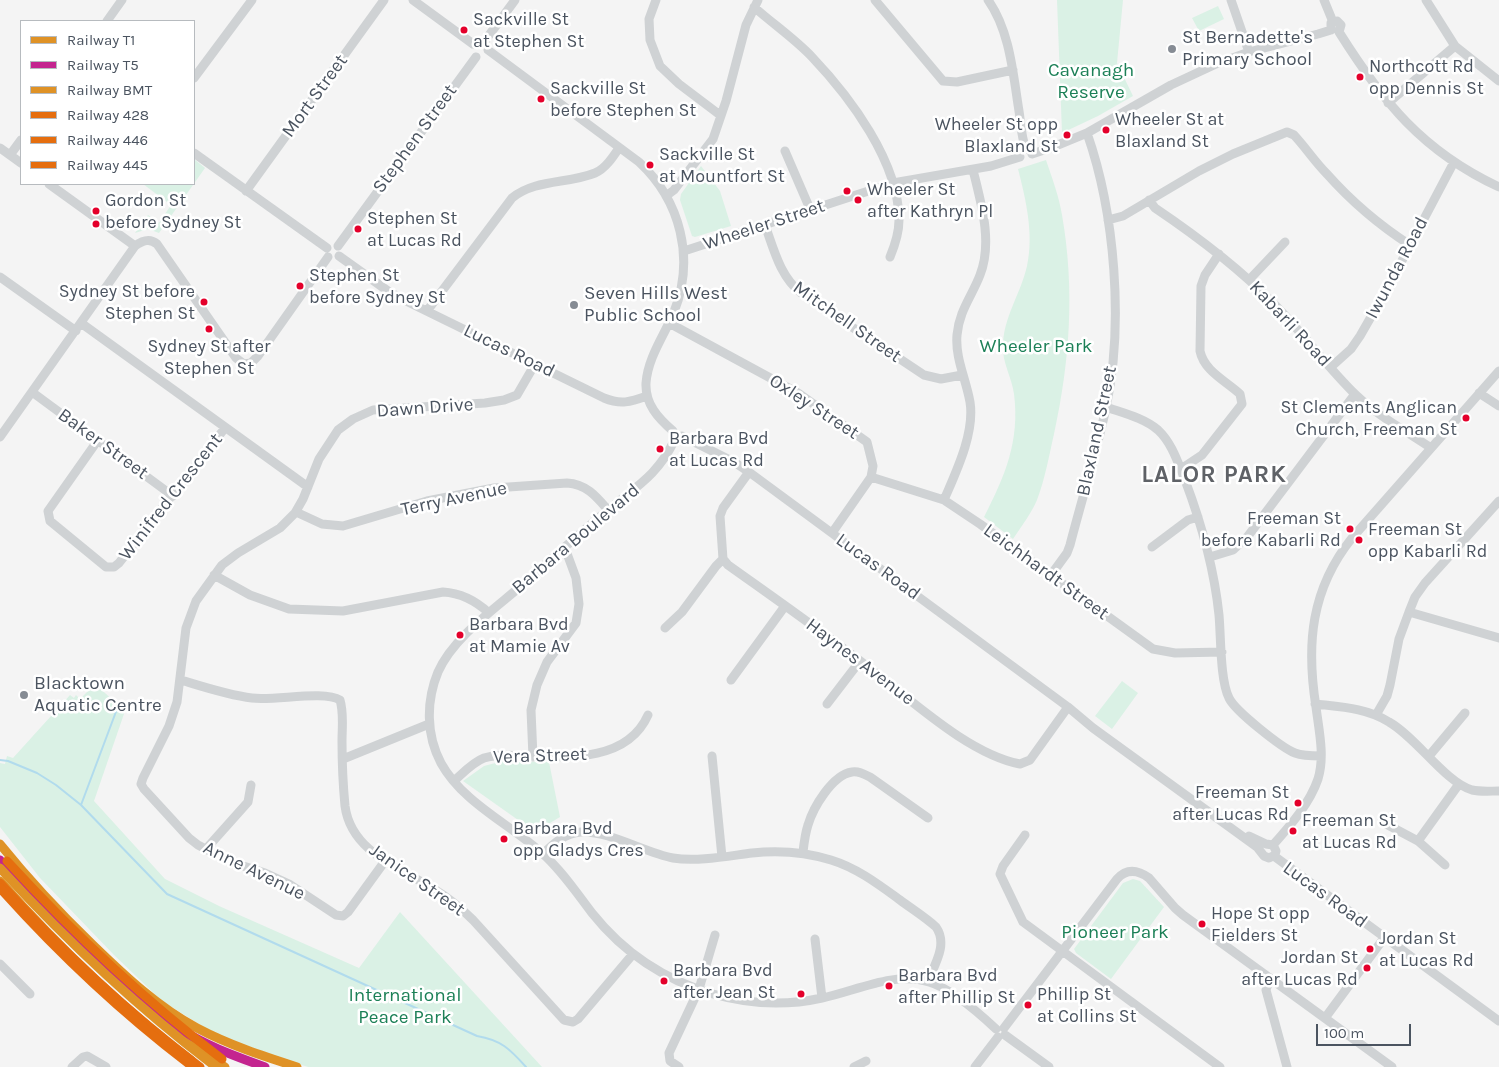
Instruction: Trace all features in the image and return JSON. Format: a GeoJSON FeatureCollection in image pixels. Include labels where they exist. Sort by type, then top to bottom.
{"type":"FeatureCollection","features":[{"type":"Feature","properties":{"kind":"street"},"geometry":{"type":"LineString","coordinates":[[108,20],[122,0]]}},
{"type":"Feature","properties":{"kind":"street"},"geometry":{"type":"LineString","coordinates":[[195,77],[252,0]]}},
{"type":"Feature","properties":{"kind":"street","name":"Mort Street"},"geometry":{"type":"LineString","coordinates":[[246,191],[384,0]]}},
{"type":"Feature","properties":{"kind":"street"},"geometry":{"type":"LineString","coordinates":[[413,0],[473,44]]}},
{"type":"Feature","properties":{"kind":"street","name":"Stephen Street"},"geometry":{"type":"LineString","coordinates":[[338,246],[483,51],[514,0]]}},
{"type":"Feature","properties":{"kind":"street"},"geometry":{"type":"LineString","coordinates":[[656,0],[648,19],[650,40],[660,66],[679,84],[720,115]]}},
{"type":"Feature","properties":{"kind":"street"},"geometry":{"type":"LineString","coordinates":[[875,0],[943,81],[948,83],[957,82],[1013,70]]}},
{"type":"Feature","properties":{"kind":"street"},"geometry":{"type":"LineString","coordinates":[[988,0],[998,13],[1000,20],[1013,70],[1029,151],[1053,147],[1087,133],[1171,84],[1210,66],[1249,52],[1334,28]]}},
{"type":"Feature","properties":{"kind":"street"},"geometry":{"type":"LineString","coordinates":[[1231,0],[1249,52]]}},
{"type":"Feature","properties":{"kind":"street"},"geometry":{"type":"LineString","coordinates":[[1324,0],[1334,28],[1366,75],[1413,130],[1454,162],[1499,187]]}},
{"type":"Feature","properties":{"kind":"street"},"geometry":{"type":"LineString","coordinates":[[1426,0],[1455,46],[1499,81]]}},
{"type":"Feature","properties":{"kind":"street"},"geometry":{"type":"LineString","coordinates":[[666,196],[674,190],[713,139],[726,101],[746,25],[756,4],[811,56],[849,98],[872,135],[893,183],[899,208],[897,240],[890,257]]}},
{"type":"Feature","properties":{"kind":"street"},"geometry":{"type":"LineString","coordinates":[[483,51],[479,40],[473,44],[471,51],[483,51],[593,127],[652,175],[666,196],[678,222],[684,252],[682,284],[669,323],[650,361],[646,384],[647,396]]}},
{"type":"Feature","properties":{"kind":"street"},"geometry":{"type":"LineString","coordinates":[[1388,103],[1455,46]]}},
{"type":"Feature","properties":{"kind":"street"},"geometry":{"type":"LineString","coordinates":[[1108,220],[1123,216],[1216,163],[1287,132],[1296,137],[1326,174],[1355,203],[1410,245]]}},
{"type":"Feature","properties":{"kind":"street","name":"Blaxland Street"},"geometry":{"type":"LineString","coordinates":[[1050,575],[1067,553],[1070,545],[1106,407],[1113,356],[1115,327],[1113,262],[1108,220],[1097,166],[1087,133]]}},
{"type":"Feature","properties":{"kind":"street"},"geometry":{"type":"LineString","coordinates":[[10,155],[20,141]]}},
{"type":"Feature","properties":{"kind":"street"},"geometry":{"type":"LineString","coordinates":[[0,148],[20,162]]}},
{"type":"Feature","properties":{"kind":"street"},"geometry":{"type":"LineString","coordinates":[[427,311],[512,198],[529,188],[595,173],[606,165],[619,148]]}},
{"type":"Feature","properties":{"kind":"street"},"geometry":{"type":"LineString","coordinates":[[785,151],[810,209]]}},
{"type":"Feature","properties":{"kind":"street","name":"Wheeler Street"},"geometry":{"type":"LineString","coordinates":[[684,252],[893,183],[973,170],[1007,162],[1020,157],[1021,151],[1029,151]]}},
{"type":"Feature","properties":{"kind":"street"},"geometry":{"type":"LineString","coordinates":[[0,437],[135,246],[140,242],[147,240],[158,244],[236,358],[244,364],[251,363],[258,356],[327,253],[333,245],[338,246],[340,250],[339,256],[332,259],[327,253],[195,154]]}},
{"type":"Feature","properties":{"kind":"street","name":"Iwunda Road"},"geometry":{"type":"LineString","coordinates":[[1331,367],[1351,349],[1360,336],[1454,162]]}},
{"type":"Feature","properties":{"kind":"street"},"geometry":{"type":"LineString","coordinates":[[944,500],[965,445],[970,426],[971,406],[957,349],[958,323],[980,274],[986,246],[973,170]]}},
{"type":"Feature","properties":{"kind":"street"},"geometry":{"type":"LineString","coordinates":[[50,185],[135,246]]}},
{"type":"Feature","properties":{"kind":"street","name":"Kabarli Road"},"geometry":{"type":"LineString","coordinates":[[1149,200],[1155,208],[1219,254],[1249,280],[1275,305],[1356,394],[1379,413],[1431,448]]}},
{"type":"Feature","properties":{"kind":"street","name":"Mitchell Street"},"geometry":{"type":"LineString","coordinates":[[765,225],[782,271],[792,286],[801,293],[924,375],[941,379],[962,375]]}},
{"type":"Feature","properties":{"kind":"street"},"geometry":{"type":"LineString","coordinates":[[1249,280],[1285,242]]}},
{"type":"Feature","properties":{"kind":"street"},"geometry":{"type":"LineString","coordinates":[[1181,469],[1202,455],[1242,404],[1240,394],[1207,366],[1202,360],[1200,351],[1202,283],[1219,254]]}},
{"type":"Feature","properties":{"kind":"street","name":"Lucas Road"},"geometry":{"type":"LineString","coordinates":[[339,256],[388,291],[612,402],[623,403],[647,396],[655,413],[677,435],[734,462],[750,472],[1068,707],[1093,728],[1267,847],[1276,851],[1274,856],[1499,1021]]}},
{"type":"Feature","properties":{"kind":"street"},"geometry":{"type":"LineString","coordinates":[[0,277],[78,327],[308,487]]}},
{"type":"Feature","properties":{"kind":"street","name":"Oxley Street"},"geometry":{"type":"LineString","coordinates":[[669,323],[798,393],[868,442],[872,466],[871,477]]}},
{"type":"Feature","properties":{"kind":"street","name":"Dawn Drive"},"geometry":{"type":"LineString","coordinates":[[144,789],[141,784],[143,778],[169,726],[177,702],[184,641],[190,615],[196,602],[214,575],[233,556],[280,528],[296,512],[319,459],[338,430],[353,419],[373,410],[504,400],[517,395],[536,364]]}},
{"type":"Feature","properties":{"kind":"street"},"geometry":{"type":"LineString","coordinates":[[1267,847],[1305,804],[1318,779],[1322,756],[1311,663],[1311,642],[1317,605],[1327,579],[1347,545],[1499,371]]}},
{"type":"Feature","properties":{"kind":"street","name":"Baker Street"},"geometry":{"type":"LineString","coordinates":[[32,392],[173,496]]}},
{"type":"Feature","properties":{"kind":"street"},"geometry":{"type":"LineString","coordinates":[[1479,393],[1499,406]]}},
{"type":"Feature","properties":{"kind":"street"},"geometry":{"type":"LineString","coordinates":[[1210,557],[1233,550],[1248,536],[1356,394]]}},
{"type":"Feature","properties":{"kind":"street"},"geometry":{"type":"LineString","coordinates":[[1106,407],[1143,421],[1158,430],[1171,447],[1181,469],[1210,557],[1219,614],[1226,691],[1232,704],[1237,710],[1291,751],[1301,755],[1322,756]]}},
{"type":"Feature","properties":{"kind":"street","name":"Winifred Crescent"},"geometry":{"type":"LineString","coordinates":[[98,440],[48,511],[50,521],[106,567],[114,567],[120,563],[225,428]]}},
{"type":"Feature","properties":{"kind":"street","name":"Barbara Boulevard"},"geometry":{"type":"LineString","coordinates":[[677,435],[668,454],[650,476],[489,613],[454,646],[443,663],[431,694],[430,724],[436,753],[454,781],[466,793],[543,854],[558,869],[606,930],[633,954],[668,977],[730,998],[757,1002],[787,1002],[822,998],[896,979],[928,981],[947,991],[1049,1067]]}},
{"type":"Feature","properties":{"kind":"street"},"geometry":{"type":"LineString","coordinates":[[665,628],[682,612],[716,566],[724,560],[719,520],[720,513],[750,472]]}},
{"type":"Feature","properties":{"kind":"street"},"geometry":{"type":"LineString","coordinates":[[832,533],[871,477]]}},
{"type":"Feature","properties":{"kind":"street","name":"Leichhardt Street"},"geometry":{"type":"LineString","coordinates":[[871,477],[944,500],[1153,649],[1175,653],[1222,652]]}},
{"type":"Feature","properties":{"kind":"street","name":"Terry Avenue"},"geometry":{"type":"LineString","coordinates":[[296,512],[322,524],[343,526],[427,501],[456,495],[494,488],[567,483],[579,485],[589,490],[608,510]]}},
{"type":"Feature","properties":{"kind":"street"},"geometry":{"type":"LineString","coordinates":[[1376,715],[1387,696],[1399,639],[1415,597],[1499,500]]}},
{"type":"Feature","properties":{"kind":"street"},"geometry":{"type":"LineString","coordinates":[[1152,547],[1188,520],[1198,516]]}},
{"type":"Feature","properties":{"kind":"street"},"geometry":{"type":"LineString","coordinates":[[533,756],[530,710],[537,686],[547,662],[576,623],[579,604],[576,578],[564,548]]}},
{"type":"Feature","properties":{"kind":"street","name":"Haynes Avenue"},"geometry":{"type":"LineString","coordinates":[[724,560],[728,565],[972,745],[1016,763],[1024,764],[1030,760],[1068,707]]}},
{"type":"Feature","properties":{"kind":"street"},"geometry":{"type":"LineString","coordinates":[[214,575],[250,595],[289,609],[343,611],[443,592],[470,598],[489,613]]}},
{"type":"Feature","properties":{"kind":"street"},"geometry":{"type":"LineString","coordinates":[[731,680],[785,606]]}},
{"type":"Feature","properties":{"kind":"street"},"geometry":{"type":"LineString","coordinates":[[1408,612],[1499,638]]}},
{"type":"Feature","properties":{"kind":"street"},"geometry":{"type":"LineString","coordinates":[[826,704],[860,661]]}},
{"type":"Feature","properties":{"kind":"street","name":"Janice Street"},"geometry":{"type":"LineString","coordinates":[[181,680],[224,693],[253,698],[275,699],[329,695],[340,700],[343,709],[345,801],[349,823],[359,838],[385,861],[435,889],[458,905],[564,1020],[573,1022],[578,1018],[633,954]]}},
{"type":"Feature","properties":{"kind":"street"},"geometry":{"type":"LineString","coordinates":[[1315,704],[1347,707],[1376,715],[1406,734],[1459,784],[1475,791],[1499,791]]}},
{"type":"Feature","properties":{"kind":"street"},"geometry":{"type":"LineString","coordinates":[[1429,756],[1464,713]]}},
{"type":"Feature","properties":{"kind":"street","name":"Vera Street"},"geometry":{"type":"LineString","coordinates":[[454,781],[484,758],[502,755],[567,757],[600,753],[615,747],[638,731],[648,715]]}},
{"type":"Feature","properties":{"kind":"street"},"geometry":{"type":"LineString","coordinates":[[343,759],[430,724]]}},
{"type":"Feature","properties":{"kind":"street"},"geometry":{"type":"LineString","coordinates":[[712,756],[722,857]]}},
{"type":"Feature","properties":{"kind":"street"},"geometry":{"type":"LineString","coordinates":[[803,852],[808,825],[816,806],[838,779],[850,772],[870,777],[928,818]]}},
{"type":"Feature","properties":{"kind":"street"},"geometry":{"type":"LineString","coordinates":[[1418,841],[1459,784]]}},
{"type":"Feature","properties":{"kind":"street"},"geometry":{"type":"LineString","coordinates":[[206,849],[248,802],[251,785]]}},
{"type":"Feature","properties":{"kind":"street","name":"Anne Avenue"},"geometry":{"type":"LineString","coordinates":[[144,789],[189,838],[231,862],[265,872],[283,881],[298,889],[332,913],[340,916],[348,912],[385,861]]}},
{"type":"Feature","properties":{"kind":"street"},"geometry":{"type":"LineString","coordinates":[[1386,824],[1418,841],[1445,865]]}},
{"type":"Feature","properties":{"kind":"street"},"geometry":{"type":"LineString","coordinates":[[543,854],[553,843],[581,832],[604,836],[675,858],[722,857],[755,852],[803,852],[831,860],[854,868],[936,927],[941,937],[941,948],[928,981]]}},
{"type":"Feature","properties":{"kind":"street"},"geometry":{"type":"LineString","coordinates":[[1025,835],[1001,870],[1001,878],[1022,922],[1220,1067]]}},
{"type":"Feature","properties":{"kind":"street"},"geometry":{"type":"LineString","coordinates":[[975,1067],[1117,879],[1124,873],[1131,871],[1144,874],[1178,911],[1392,1067]]}},
{"type":"Feature","properties":{"kind":"street"},"geometry":{"type":"LineString","coordinates":[[679,1067],[670,1061],[669,1054],[699,989],[715,935]]}},
{"type":"Feature","properties":{"kind":"street"},"geometry":{"type":"LineString","coordinates":[[1325,1018],[1384,938]]}},
{"type":"Feature","properties":{"kind":"street"},"geometry":{"type":"LineString","coordinates":[[815,939],[822,998]]}},
{"type":"Feature","properties":{"kind":"street"},"geometry":{"type":"LineString","coordinates":[[0,964],[30,994]]}},
{"type":"Feature","properties":{"kind":"street"},"geometry":{"type":"LineString","coordinates":[[1270,978],[1266,990],[1287,1067]]}},
{"type":"Feature","properties":{"kind":"street"},"geometry":{"type":"LineString","coordinates":[[72,1067],[83,1057],[87,1056],[106,1067]]}},
{"type":"Feature","properties":{"kind":"street"},"geometry":{"type":"LineString","coordinates":[[854,1067],[866,1062]]}},
{"type":"Feature","properties":{"kind":"green space","name":"Cavanagh Reserve"},"geometry":{"type":"Polygon","coordinates":[[[1057,0],[1123,0],[1117,63],[1133,96],[1098,116],[1062,133],[1057,0]]]}},
{"type":"Feature","properties":{"kind":"green space"},"geometry":{"type":"Polygon","coordinates":[[[1218,6],[1224,19],[1199,31],[1192,18],[1218,6]]]}},
{"type":"Feature","properties":{"kind":"green space"},"geometry":{"type":"Polygon","coordinates":[[[195,160],[205,168],[195,183],[195,160]]]}},
{"type":"Feature","properties":{"kind":"green space","name":"Wheeler Park"},"geometry":{"type":"Polygon","coordinates":[[[1046,160],[1059,201],[1066,243],[1069,298],[1067,352],[1059,407],[1042,484],[1035,505],[1013,539],[984,517],[1009,458],[1015,427],[1014,394],[1004,358],[1003,346],[1006,325],[1024,276],[1029,254],[1028,217],[1018,169],[1046,160]]]}},
{"type":"Feature","properties":{"kind":"green space"},"geometry":{"type":"Polygon","coordinates":[[[701,166],[720,191],[731,226],[695,237],[692,236],[680,200],[681,194],[701,166]]]}},
{"type":"Feature","properties":{"kind":"green space"},"geometry":{"type":"Polygon","coordinates":[[[144,185],[193,185],[159,233],[148,229],[135,233],[148,215],[159,223],[171,205],[144,185]]]}},
{"type":"Feature","properties":{"kind":"green space"},"geometry":{"type":"Polygon","coordinates":[[[1122,681],[1138,693],[1112,729],[1095,716],[1122,681]]]}},
{"type":"Feature","properties":{"kind":"green space","name":"International Peace Park"},"geometry":{"type":"Polygon","coordinates":[[[95,684],[125,711],[94,801],[165,879],[219,906],[359,968],[400,912],[542,1067],[308,1067],[252,1049],[207,1029],[162,1001],[114,955],[40,878],[0,827],[0,763],[5,764],[7,756],[13,758],[70,695],[74,698],[76,695],[80,699],[95,684]]]}},
{"type":"Feature","properties":{"kind":"green space"},"geometry":{"type":"Polygon","coordinates":[[[503,761],[549,762],[560,817],[535,832],[463,781],[484,766],[503,761]]]}},
{"type":"Feature","properties":{"kind":"green space","name":"Pioneer Park"},"geometry":{"type":"Polygon","coordinates":[[[1133,879],[1140,881],[1164,907],[1111,979],[1076,953],[1074,949],[1123,883],[1133,879]]]}},
{"type":"Feature","properties":{"kind":"waterway"},"geometry":{"type":"LineString","coordinates":[[81,805],[117,709]]}},
{"type":"Feature","properties":{"kind":"waterway"},"geometry":{"type":"LineString","coordinates":[[0,760],[8,761],[37,773],[81,805],[167,894],[477,1036],[493,1040],[510,1050],[526,1067]]}},
{"type":"Feature","properties":{"kind":"rail line","name":"T1"},"geometry":{"type":"LineString","coordinates":[[0,844],[69,921],[117,968],[155,1001],[183,1020],[221,1040],[297,1067]]}},
{"type":"Feature","properties":{"kind":"rail line","name":"T5"},"geometry":{"type":"LineString","coordinates":[[0,860],[51,917],[95,961],[162,1018],[201,1041],[265,1067]]}},
{"type":"Feature","properties":{"kind":"rail line","name":"446"},"geometry":{"type":"LineString","coordinates":[[7,861],[84,940],[137,990],[222,1059]]}},
{"type":"Feature","properties":{"kind":"rail line","name":"BMT"},"geometry":{"type":"LineString","coordinates":[[0,868],[77,947],[131,997],[216,1067]]}},
{"type":"Feature","properties":{"kind":"rail line","name":"T1"},"geometry":{"type":"LineString","coordinates":[[0,881],[67,953],[140,1019],[191,1060]]}},
{"type":"Feature","properties":{"kind":"rail line","name":"428"},"geometry":{"type":"LineString","coordinates":[[0,883],[95,980],[200,1067]]}},
{"type":"Feature","properties":{"kind":"rail line","name":"445"},"geometry":{"type":"LineString","coordinates":[[0,888],[92,982],[193,1067]]}},
{"type":"Feature","properties":{"kind":"rail line","name":"T1"},"geometry":{"type":"LineString","coordinates":[[179,1033],[225,1067]]}},
{"type":"Feature","properties":{"kind":"place","name":"Sackville St at Stephen St"},"geometry":{"type":"Point","coordinates":[464,30]}},
{"type":"Feature","properties":{"kind":"place","name":"St Bernadette's Primary School"},"geometry":{"type":"Point","coordinates":[1172,49]}},
{"type":"Feature","properties":{"kind":"place","name":"Northcott Rd opp Dennis St"},"geometry":{"type":"Point","coordinates":[1360,77]}},
{"type":"Feature","properties":{"kind":"place","name":"Sackville St before Stephen St"},"geometry":{"type":"Point","coordinates":[541,99]}},
{"type":"Feature","properties":{"kind":"place","name":"Wheeler St at Blaxland St"},"geometry":{"type":"Point","coordinates":[1106,130]}},
{"type":"Feature","properties":{"kind":"place","name":"Wheeler St opp Blaxland St"},"geometry":{"type":"Point","coordinates":[1067,135]}},
{"type":"Feature","properties":{"kind":"place","name":"Sackville St at Mountfort St"},"geometry":{"type":"Point","coordinates":[650,165]}},
{"type":"Feature","properties":{"kind":"place","name":"Wheeler St after Kathryn Pl"},"geometry":{"type":"Point","coordinates":[858,200]}},
{"type":"Feature","properties":{"kind":"place","name":"Gordon St before Sydney St"},"geometry":{"type":"Point","coordinates":[96,211]}},
{"type":"Feature","properties":{"kind":"place","name":"Stephen St at Lucas Rd"},"geometry":{"type":"Point","coordinates":[358,229]}},
{"type":"Feature","properties":{"kind":"place","name":"Stephen St before Sydney St"},"geometry":{"type":"Point","coordinates":[300,286]}},
{"type":"Feature","properties":{"kind":"place","name":"Sydney St before Stephen St"},"geometry":{"type":"Point","coordinates":[204,302]}},
{"type":"Feature","properties":{"kind":"place","name":"Seven Hills West Public School"},"geometry":{"type":"Point","coordinates":[574,305]}},
{"type":"Feature","properties":{"kind":"place","name":"Sydney St after Stephen St"},"geometry":{"type":"Point","coordinates":[209,329]}},
{"type":"Feature","properties":{"kind":"place","name":"St Clements Anglican Church, Freeman St"},"geometry":{"type":"Point","coordinates":[1466,418]}},
{"type":"Feature","properties":{"kind":"place","name":"Barbara Bvd at Lucas Rd"},"geometry":{"type":"Point","coordinates":[660,449]}},
{"type":"Feature","properties":{"kind":"place","name":"Freeman St before Kabarli Rd"},"geometry":{"type":"Point","coordinates":[1350,529]}},
{"type":"Feature","properties":{"kind":"place","name":"Freeman St opp Kabarli Rd"},"geometry":{"type":"Point","coordinates":[1359,540]}},
{"type":"Feature","properties":{"kind":"place","name":"Barbara Bvd at Mamie Av"},"geometry":{"type":"Point","coordinates":[460,635]}},
{"type":"Feature","properties":{"kind":"place","name":"Blacktown Aquatic Centre"},"geometry":{"type":"Point","coordinates":[24,695]}},
{"type":"Feature","properties":{"kind":"place","name":"Freeman St after Lucas Rd"},"geometry":{"type":"Point","coordinates":[1298,803]}},
{"type":"Feature","properties":{"kind":"place","name":"Freeman St at Lucas Rd"},"geometry":{"type":"Point","coordinates":[1293,831]}},
{"type":"Feature","properties":{"kind":"place","name":"Barbara Bvd opp Gladys Cres"},"geometry":{"type":"Point","coordinates":[504,839]}},
{"type":"Feature","properties":{"kind":"place","name":"Hope St opp Fielders St"},"geometry":{"type":"Point","coordinates":[1202,924]}},
{"type":"Feature","properties":{"kind":"place","name":"Jordan St at Lucas Rd"},"geometry":{"type":"Point","coordinates":[1370,949]}},
{"type":"Feature","properties":{"kind":"place","name":"Jordan St after Lucas Rd"},"geometry":{"type":"Point","coordinates":[1367,968]}},
{"type":"Feature","properties":{"kind":"place","name":"Barbara Bvd after Jean St"},"geometry":{"type":"Point","coordinates":[664,981]}},
{"type":"Feature","properties":{"kind":"place","name":"Barbara Bvd after Phillip St"},"geometry":{"type":"Point","coordinates":[889,986]}},
{"type":"Feature","properties":{"kind":"place","name":"Phillip St at Collins St"},"geometry":{"type":"Point","coordinates":[1028,1005]}},
{"type":"Feature","properties":{"kind":"district","name":"LALOR PARK"},"geometry":{"type":"Point","coordinates":[1214,475]}}]}
